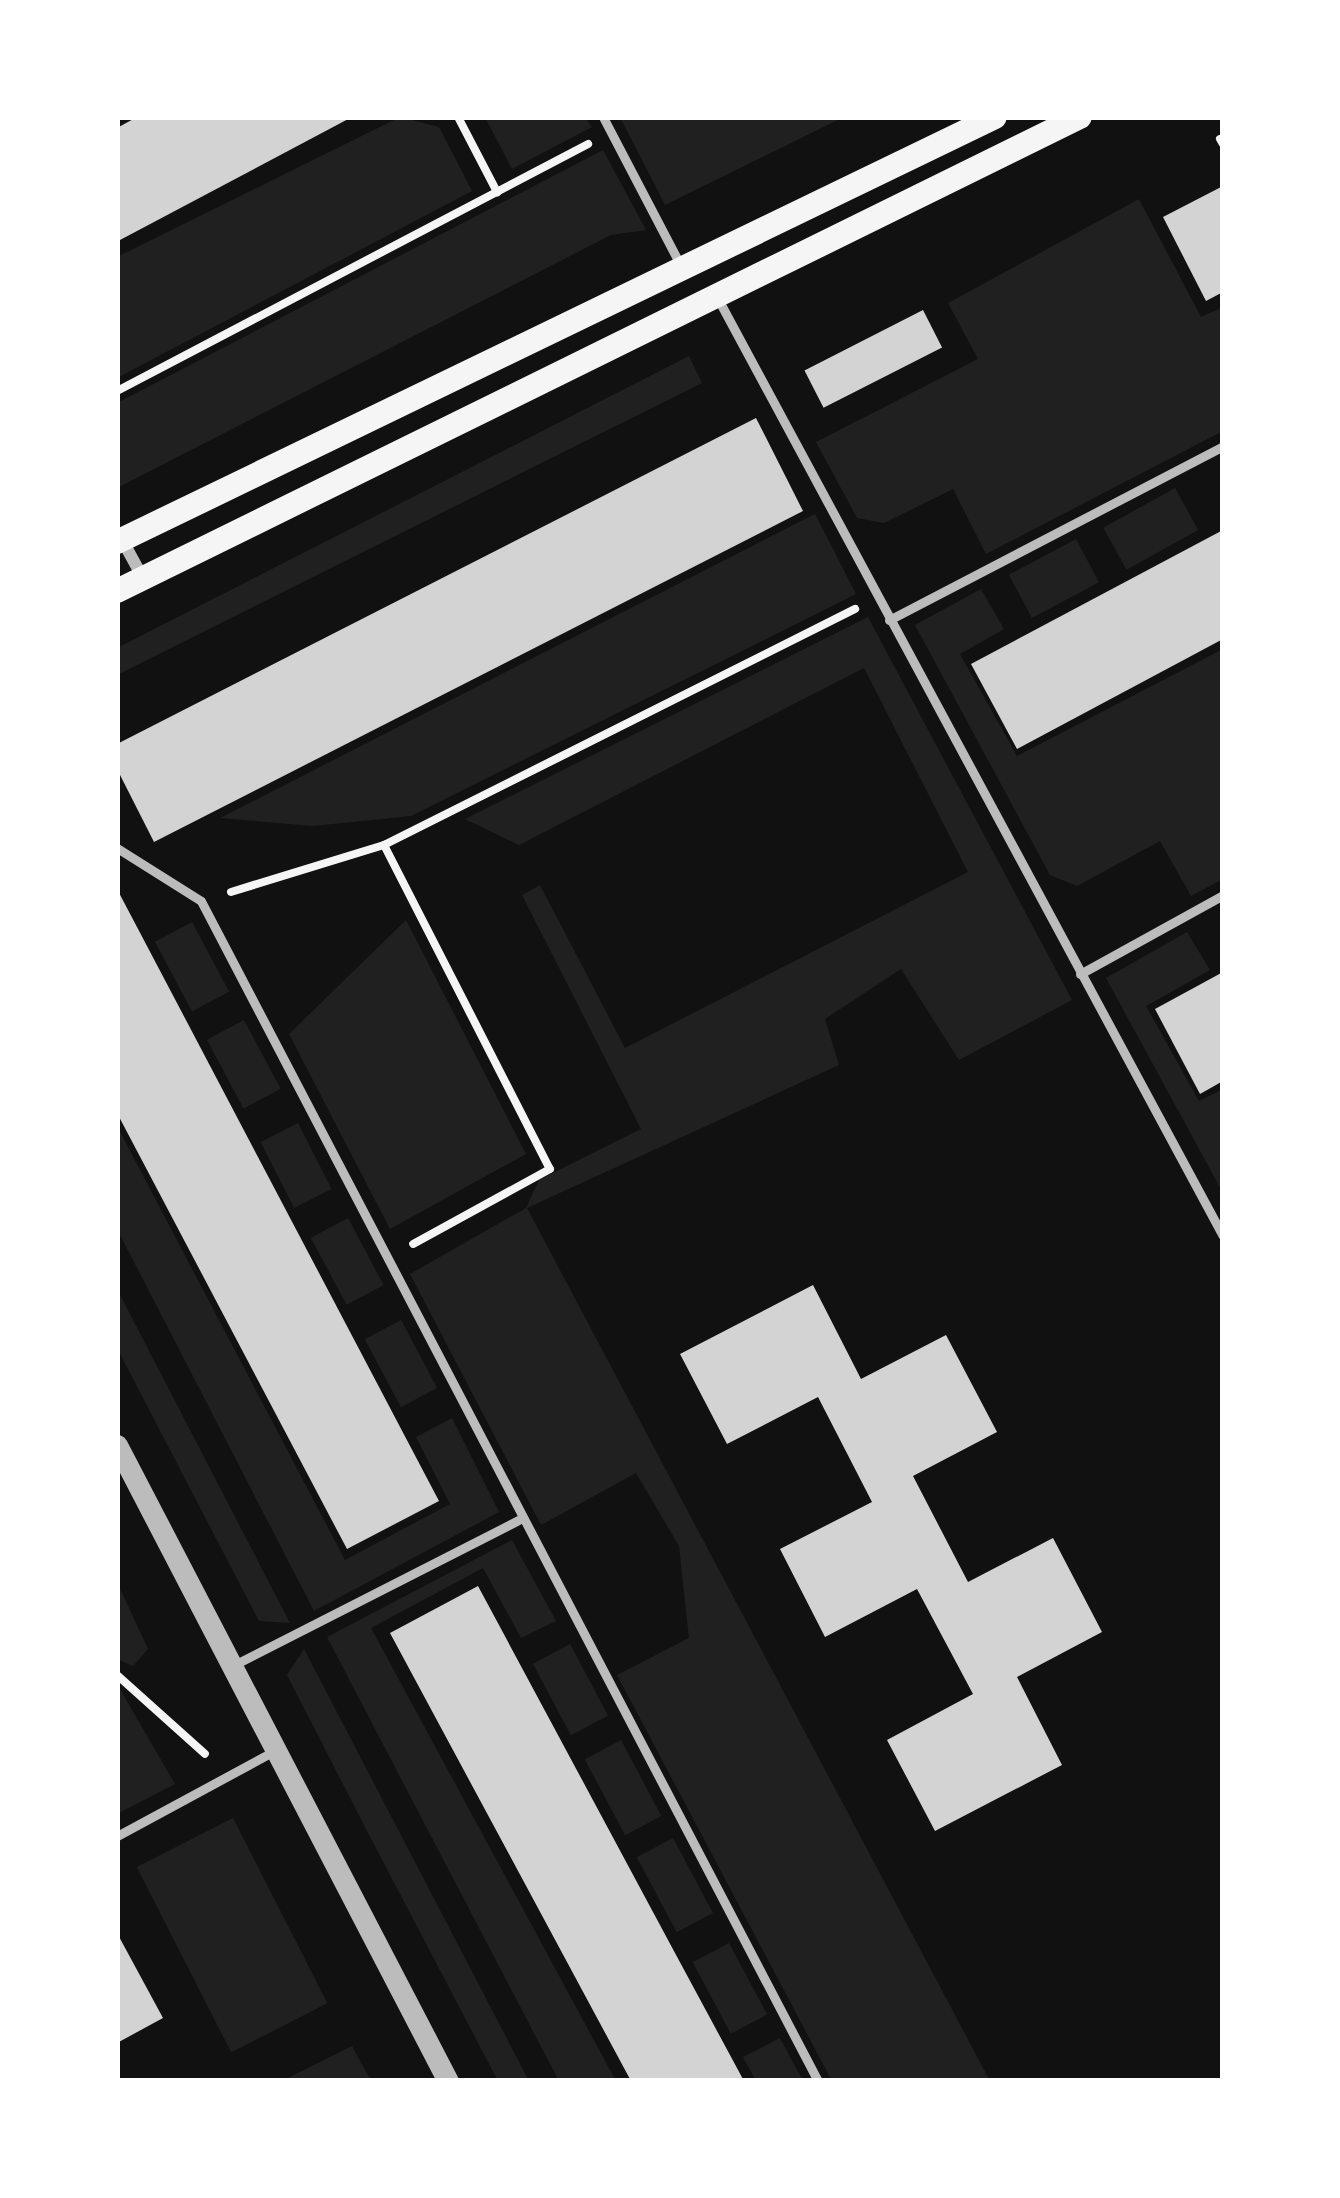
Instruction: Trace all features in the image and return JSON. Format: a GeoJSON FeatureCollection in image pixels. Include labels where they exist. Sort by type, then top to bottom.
{"type":"FeatureCollection","features":[{"type":"Feature","properties":{"kind":"main road"},"geometry":{"type":"LineString","coordinates":[[119,537],[995,117]]}},
{"type":"Feature","properties":{"kind":"main road"},"geometry":{"type":"LineString","coordinates":[[117,591],[1080,117]]}},
{"type":"Feature","properties":{"kind":"street"},"geometry":{"type":"LineString","coordinates":[[119,537],[143,578]]}},
{"type":"Feature","properties":{"kind":"street"},"geometry":{"type":"LineString","coordinates":[[117,1445],[448,2081]]}},
{"type":"Feature","properties":{"kind":"lane"},"geometry":{"type":"LineString","coordinates":[[603,117],[683,269]]}},
{"type":"Feature","properties":{"kind":"lane"},"geometry":{"type":"LineString","coordinates":[[715,294],[1223,1236]]}},
{"type":"Feature","properties":{"kind":"lane"},"geometry":{"type":"LineString","coordinates":[[889,620],[1223,446]]}},
{"type":"Feature","properties":{"kind":"lane"},"geometry":{"type":"LineString","coordinates":[[117,848],[200,901],[520,1520],[818,2081]]}},
{"type":"Feature","properties":{"kind":"lane"},"geometry":{"type":"LineString","coordinates":[[1080,974],[1223,895]]}},
{"type":"Feature","properties":{"kind":"lane"},"geometry":{"type":"LineString","coordinates":[[232,1666],[520,1520]]}},
{"type":"Feature","properties":{"kind":"lane"},"geometry":{"type":"LineString","coordinates":[[117,1835],[276,1750]]}},
{"type":"Feature","properties":{"kind":"path"},"geometry":{"type":"LineString","coordinates":[[458,117],[497,192]]}},
{"type":"Feature","properties":{"kind":"path"},"geometry":{"type":"LineString","coordinates":[[117,391],[611,132]]}},
{"type":"Feature","properties":{"kind":"path"},"geometry":{"type":"LineString","coordinates":[[200,901],[384,844],[876,598]]}},
{"type":"Feature","properties":{"kind":"path"},"geometry":{"type":"LineString","coordinates":[[384,844],[550,1169],[386,1258]]}},
{"type":"Feature","properties":{"kind":"path"},"geometry":{"type":"LineString","coordinates":[[117,1675],[227,1775]]}},
{"type":"Feature","properties":{"kind":"shaded area"},"geometry":{"type":"Polygon","coordinates":[[[400,117],[439,127],[472,191],[117,378],[117,257],[400,117]]]}},
{"type":"Feature","properties":{"kind":"shaded area"},"geometry":{"type":"Polygon","coordinates":[[[485,117],[585,117],[592,127],[512,169],[485,117]]]}},
{"type":"Feature","properties":{"kind":"shaded area"},"geometry":{"type":"Polygon","coordinates":[[[620,117],[844,117],[665,205],[620,117]]]}},
{"type":"Feature","properties":{"kind":"shaded area"},"geometry":{"type":"Polygon","coordinates":[[[603,150],[646,230],[611,235],[117,488],[117,403],[603,150]]]}},
{"type":"Feature","properties":{"kind":"shaded area"},"geometry":{"type":"Polygon","coordinates":[[[1139,199],[1201,317],[1223,307],[1223,431],[986,554],[953,489],[884,523],[857,518],[816,442],[978,359],[948,303],[1139,199]]]}},
{"type":"Feature","properties":{"kind":"shaded area"},"geometry":{"type":"Polygon","coordinates":[[[689,356],[702,383],[117,675],[117,648],[689,356]]]}},
{"type":"Feature","properties":{"kind":"shaded area"},"geometry":{"type":"Polygon","coordinates":[[[1175,488],[1198,530],[1127,570],[1103,528],[1175,488]]]}},
{"type":"Feature","properties":{"kind":"shaded area"},"geometry":{"type":"Polygon","coordinates":[[[815,514],[856,594],[411,816],[313,826],[220,818],[815,514]]]}},
{"type":"Feature","properties":{"kind":"shaded area"},"geometry":{"type":"Polygon","coordinates":[[[1076,539],[1099,582],[1032,618],[1009,575],[1076,539]]]}},
{"type":"Feature","properties":{"kind":"shaded area"},"geometry":{"type":"Polygon","coordinates":[[[981,589],[1004,629],[960,654],[1017,756],[1223,649],[1223,879],[1191,896],[1160,841],[1077,886],[1050,875],[915,625],[981,589]]]}},
{"type":"Feature","properties":{"kind":"shaded area"},"geometry":{"type":"Polygon","coordinates":[[[868,617],[1072,1000],[959,1060],[901,969],[825,1019],[839,1065],[527,1208],[990,2081],[832,2081],[617,1675],[689,1638],[679,1546],[636,1473],[541,1525],[410,1274],[526,1208],[539,1180],[641,1129],[522,895],[540,885],[625,1048],[968,872],[864,668],[519,845],[465,819],[868,617]]]}},
{"type":"Feature","properties":{"kind":"shaded area"},"geometry":{"type":"Polygon","coordinates":[[[406,920],[526,1154],[390,1229],[289,1034],[406,920]]]}},
{"type":"Feature","properties":{"kind":"shaded area"},"geometry":{"type":"Polygon","coordinates":[[[192,922],[229,992],[192,1011],[155,942],[192,922]]]}},
{"type":"Feature","properties":{"kind":"shaded area"},"geometry":{"type":"Polygon","coordinates":[[[1187,932],[1210,970],[1146,1006],[1199,1101],[1223,1089],[1223,1193],[1106,978],[1187,932]]]}},
{"type":"Feature","properties":{"kind":"shaded area"},"geometry":{"type":"Polygon","coordinates":[[[244,1020],[281,1089],[244,1109],[207,1040],[244,1020]]]}},
{"type":"Feature","properties":{"kind":"shaded area"},"geometry":{"type":"Polygon","coordinates":[[[298,1123],[332,1189],[294,1208],[261,1142],[298,1123]]]}},
{"type":"Feature","properties":{"kind":"shaded area"},"geometry":{"type":"Polygon","coordinates":[[[117,1126],[345,1560],[450,1504],[416,1437],[452,1418],[499,1512],[314,1611],[117,1229],[117,1126]]]}},
{"type":"Feature","properties":{"kind":"shaded area"},"geometry":{"type":"Polygon","coordinates":[[[348,1218],[384,1285],[347,1305],[311,1238],[348,1218]]]}},
{"type":"Feature","properties":{"kind":"shaded area"},"geometry":{"type":"Polygon","coordinates":[[[117,1289],[290,1623],[259,1621],[117,1348],[117,1289]]]}},
{"type":"Feature","properties":{"kind":"shaded area"},"geometry":{"type":"Polygon","coordinates":[[[401,1320],[437,1388],[401,1407],[365,1339],[401,1320]]]}},
{"type":"Feature","properties":{"kind":"shaded area"},"geometry":{"type":"Polygon","coordinates":[[[512,1540],[556,1621],[521,1638],[483,1568],[371,1628],[616,2081],[559,2081],[327,1637],[512,1540]]]}},
{"type":"Feature","properties":{"kind":"shaded area"},"geometry":{"type":"Polygon","coordinates":[[[117,1582],[148,1649],[133,1666],[117,1659],[117,1582]]]}},
{"type":"Feature","properties":{"kind":"shaded area"},"geometry":{"type":"Polygon","coordinates":[[[570,1644],[608,1716],[571,1735],[533,1664],[570,1644]]]}},
{"type":"Feature","properties":{"kind":"shaded area"},"geometry":{"type":"Polygon","coordinates":[[[304,1649],[529,2081],[498,2081],[366,1829],[287,1675],[304,1649]]]}},
{"type":"Feature","properties":{"kind":"shaded area"},"geometry":{"type":"Polygon","coordinates":[[[117,1684],[175,1784],[117,1814],[117,1684]]]}},
{"type":"Feature","properties":{"kind":"shaded area"},"geometry":{"type":"Polygon","coordinates":[[[621,1740],[661,1816],[625,1835],[585,1759],[621,1740]]]}},
{"type":"Feature","properties":{"kind":"shaded area"},"geometry":{"type":"Polygon","coordinates":[[[233,1818],[327,2003],[231,2052],[137,1867],[233,1818]]]}},
{"type":"Feature","properties":{"kind":"shaded area"},"geometry":{"type":"Polygon","coordinates":[[[673,1838],[713,1913],[677,1932],[637,1857],[673,1838]]]}},
{"type":"Feature","properties":{"kind":"shaded area"},"geometry":{"type":"Polygon","coordinates":[[[729,1943],[767,2015],[731,2034],[693,1962],[729,1943]]]}},
{"type":"Feature","properties":{"kind":"shaded area"},"geometry":{"type":"Polygon","coordinates":[[[780,2038],[803,2081],[756,2081],[743,2057],[780,2038]]]}},
{"type":"Feature","properties":{"kind":"shaded area"},"geometry":{"type":"Polygon","coordinates":[[[352,2046],[371,2081],[282,2081],[352,2046]]]}},
{"type":"Feature","properties":{"kind":"building"},"geometry":{"type":"Polygon","coordinates":[[[137,117],[352,117],[120,240],[117,128],[137,117]]]}},
{"type":"Feature","properties":{"kind":"building"},"geometry":{"type":"Polygon","coordinates":[[[1223,186],[1223,292],[1206,301],[1163,217],[1223,186]]]}},
{"type":"Feature","properties":{"kind":"building"},"geometry":{"type":"Polygon","coordinates":[[[923,310],[942,347],[824,408],[804,370],[923,310]]]}},
{"type":"Feature","properties":{"kind":"building"},"geometry":{"type":"Polygon","coordinates":[[[756,418],[803,511],[154,842],[117,769],[117,744],[756,418]]]}},
{"type":"Feature","properties":{"kind":"building"},"geometry":{"type":"Polygon","coordinates":[[[1223,530],[1223,639],[1017,749],[971,664],[1223,530]]]}},
{"type":"Feature","properties":{"kind":"building"},"geometry":{"type":"Polygon","coordinates":[[[117,889],[439,1501],[347,1549],[117,1113],[117,889]]]}},
{"type":"Feature","properties":{"kind":"building"},"geometry":{"type":"Polygon","coordinates":[[[1223,972],[1223,1081],[1200,1094],[1155,1009],[1223,972]]]}},
{"type":"Feature","properties":{"kind":"building"},"geometry":{"type":"Polygon","coordinates":[[[813,1285],[861,1379],[946,1335],[997,1432],[913,1476],[968,1582],[1053,1538],[1102,1632],[1017,1677],[1062,1765],[935,1831],[887,1740],[973,1694],[917,1589],[825,1637],[780,1549],[872,1502],[818,1397],[727,1444],[680,1354],[813,1285]]]}},
{"type":"Feature","properties":{"kind":"building"},"geometry":{"type":"Polygon","coordinates":[[[478,1586],[744,2081],[631,2081],[390,1633],[478,1586]]]}},
{"type":"Feature","properties":{"kind":"building"},"geometry":{"type":"Polygon","coordinates":[[[117,1933],[163,2018],[117,2043],[117,1933]]]}}]}
